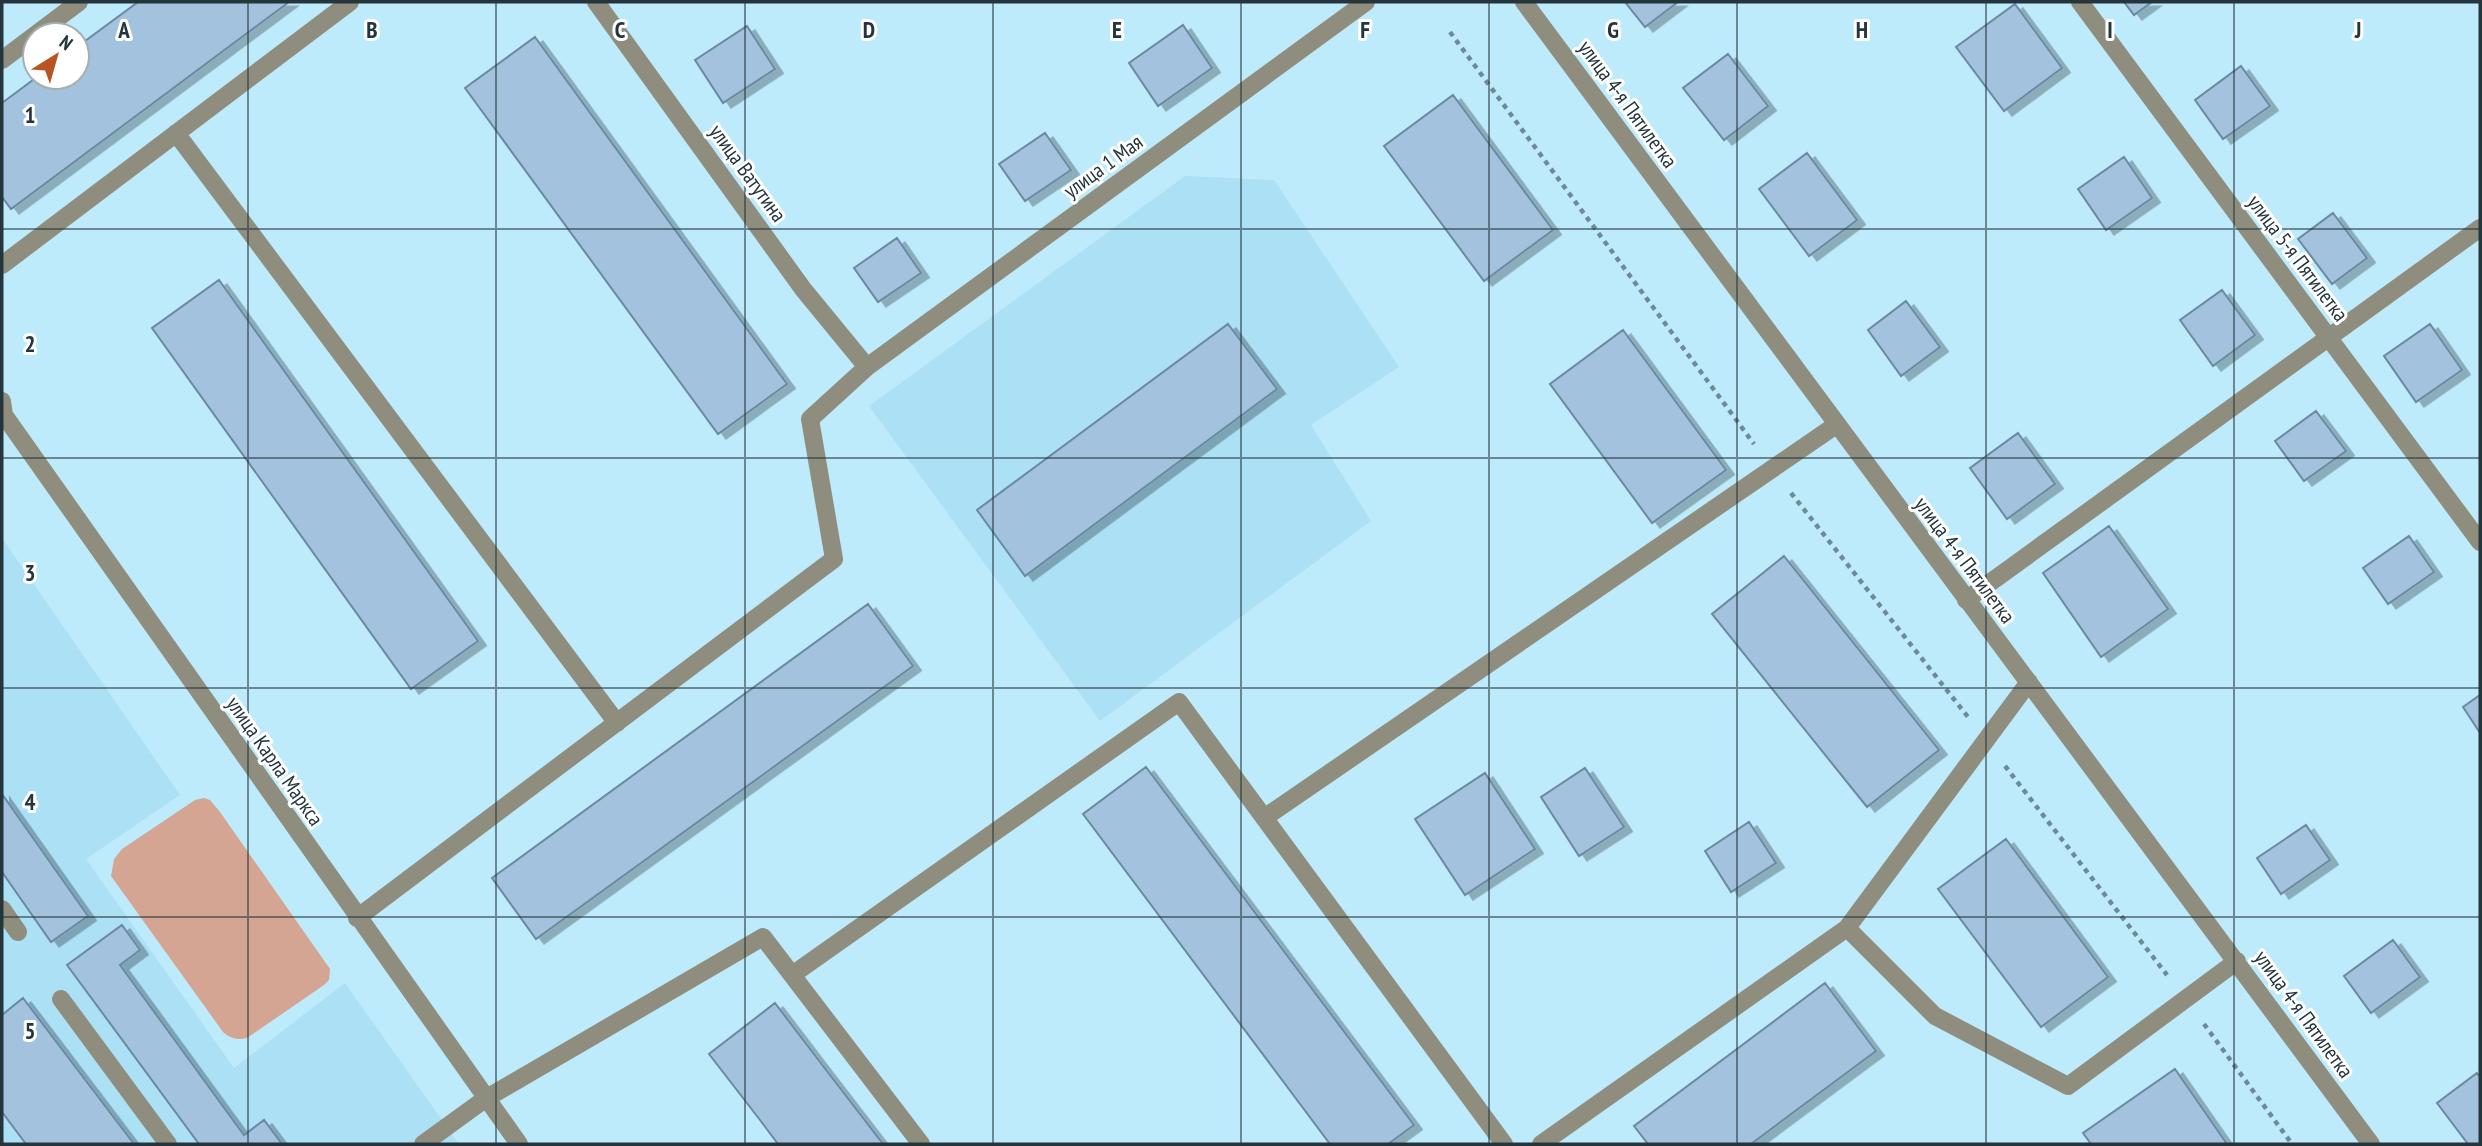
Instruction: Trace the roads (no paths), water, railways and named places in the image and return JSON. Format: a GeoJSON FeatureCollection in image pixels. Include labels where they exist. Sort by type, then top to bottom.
{"type":"FeatureCollection","features":[{"type":"Feature","properties":{"kind":"street"},"geometry":{"type":"LineString","coordinates":[[2,60],[79,2]]}},
{"type":"Feature","properties":{"kind":"street"},"geometry":{"type":"LineString","coordinates":[[2,265],[350,2]]}},
{"type":"Feature","properties":{"kind":"street","name":"улица Ватутина"},"geometry":{"type":"LineString","coordinates":[[596,2],[803,289],[867,367]]}},
{"type":"Feature","properties":{"kind":"street","name":"улица 1 Мая"},"geometry":{"type":"LineString","coordinates":[[617,723],[834,559],[810,419],[867,367],[1366,2]]}},
{"type":"Feature","properties":{"kind":"street","name":"улица 4-я Пятилетка"},"geometry":{"type":"LineString","coordinates":[[1524,2],[2371,1144]]}},
{"type":"Feature","properties":{"kind":"street","name":"улица 5-я Пятилетка"},"geometry":{"type":"LineString","coordinates":[[2080,2],[2480,542]]}},
{"type":"Feature","properties":{"kind":"street"},"geometry":{"type":"LineString","coordinates":[[176,133],[617,723],[357,918]]}},
{"type":"Feature","properties":{"kind":"street"},"geometry":{"type":"LineString","coordinates":[[1966,600],[2480,228]]}},
{"type":"Feature","properties":{"kind":"street","name":"улица Карла Маркса"},"geometry":{"type":"LineString","coordinates":[[2,401],[4,415],[519,1144]]}},
{"type":"Feature","properties":{"kind":"street"},"geometry":{"type":"LineString","coordinates":[[1264,818],[1836,425]]}},
{"type":"Feature","properties":{"kind":"street"},"geometry":{"type":"LineString","coordinates":[[1541,1144],[1847,928],[2029,682]]}},
{"type":"Feature","properties":{"kind":"street"},"geometry":{"type":"LineString","coordinates":[[792,975],[1179,702],[1504,1144]]}},
{"type":"Feature","properties":{"kind":"street"},"geometry":{"type":"LineString","coordinates":[[2,909],[18,932]]}},
{"type":"Feature","properties":{"kind":"street"},"geometry":{"type":"LineString","coordinates":[[1847,928],[1934,1016],[2068,1086],[2237,961]]}},
{"type":"Feature","properties":{"kind":"street"},"geometry":{"type":"LineString","coordinates":[[423,1144],[485,1099],[763,937],[921,1144]]}},
{"type":"Feature","properties":{"kind":"street"},"geometry":{"type":"LineString","coordinates":[[61,999],[168,1144]]}}]}
